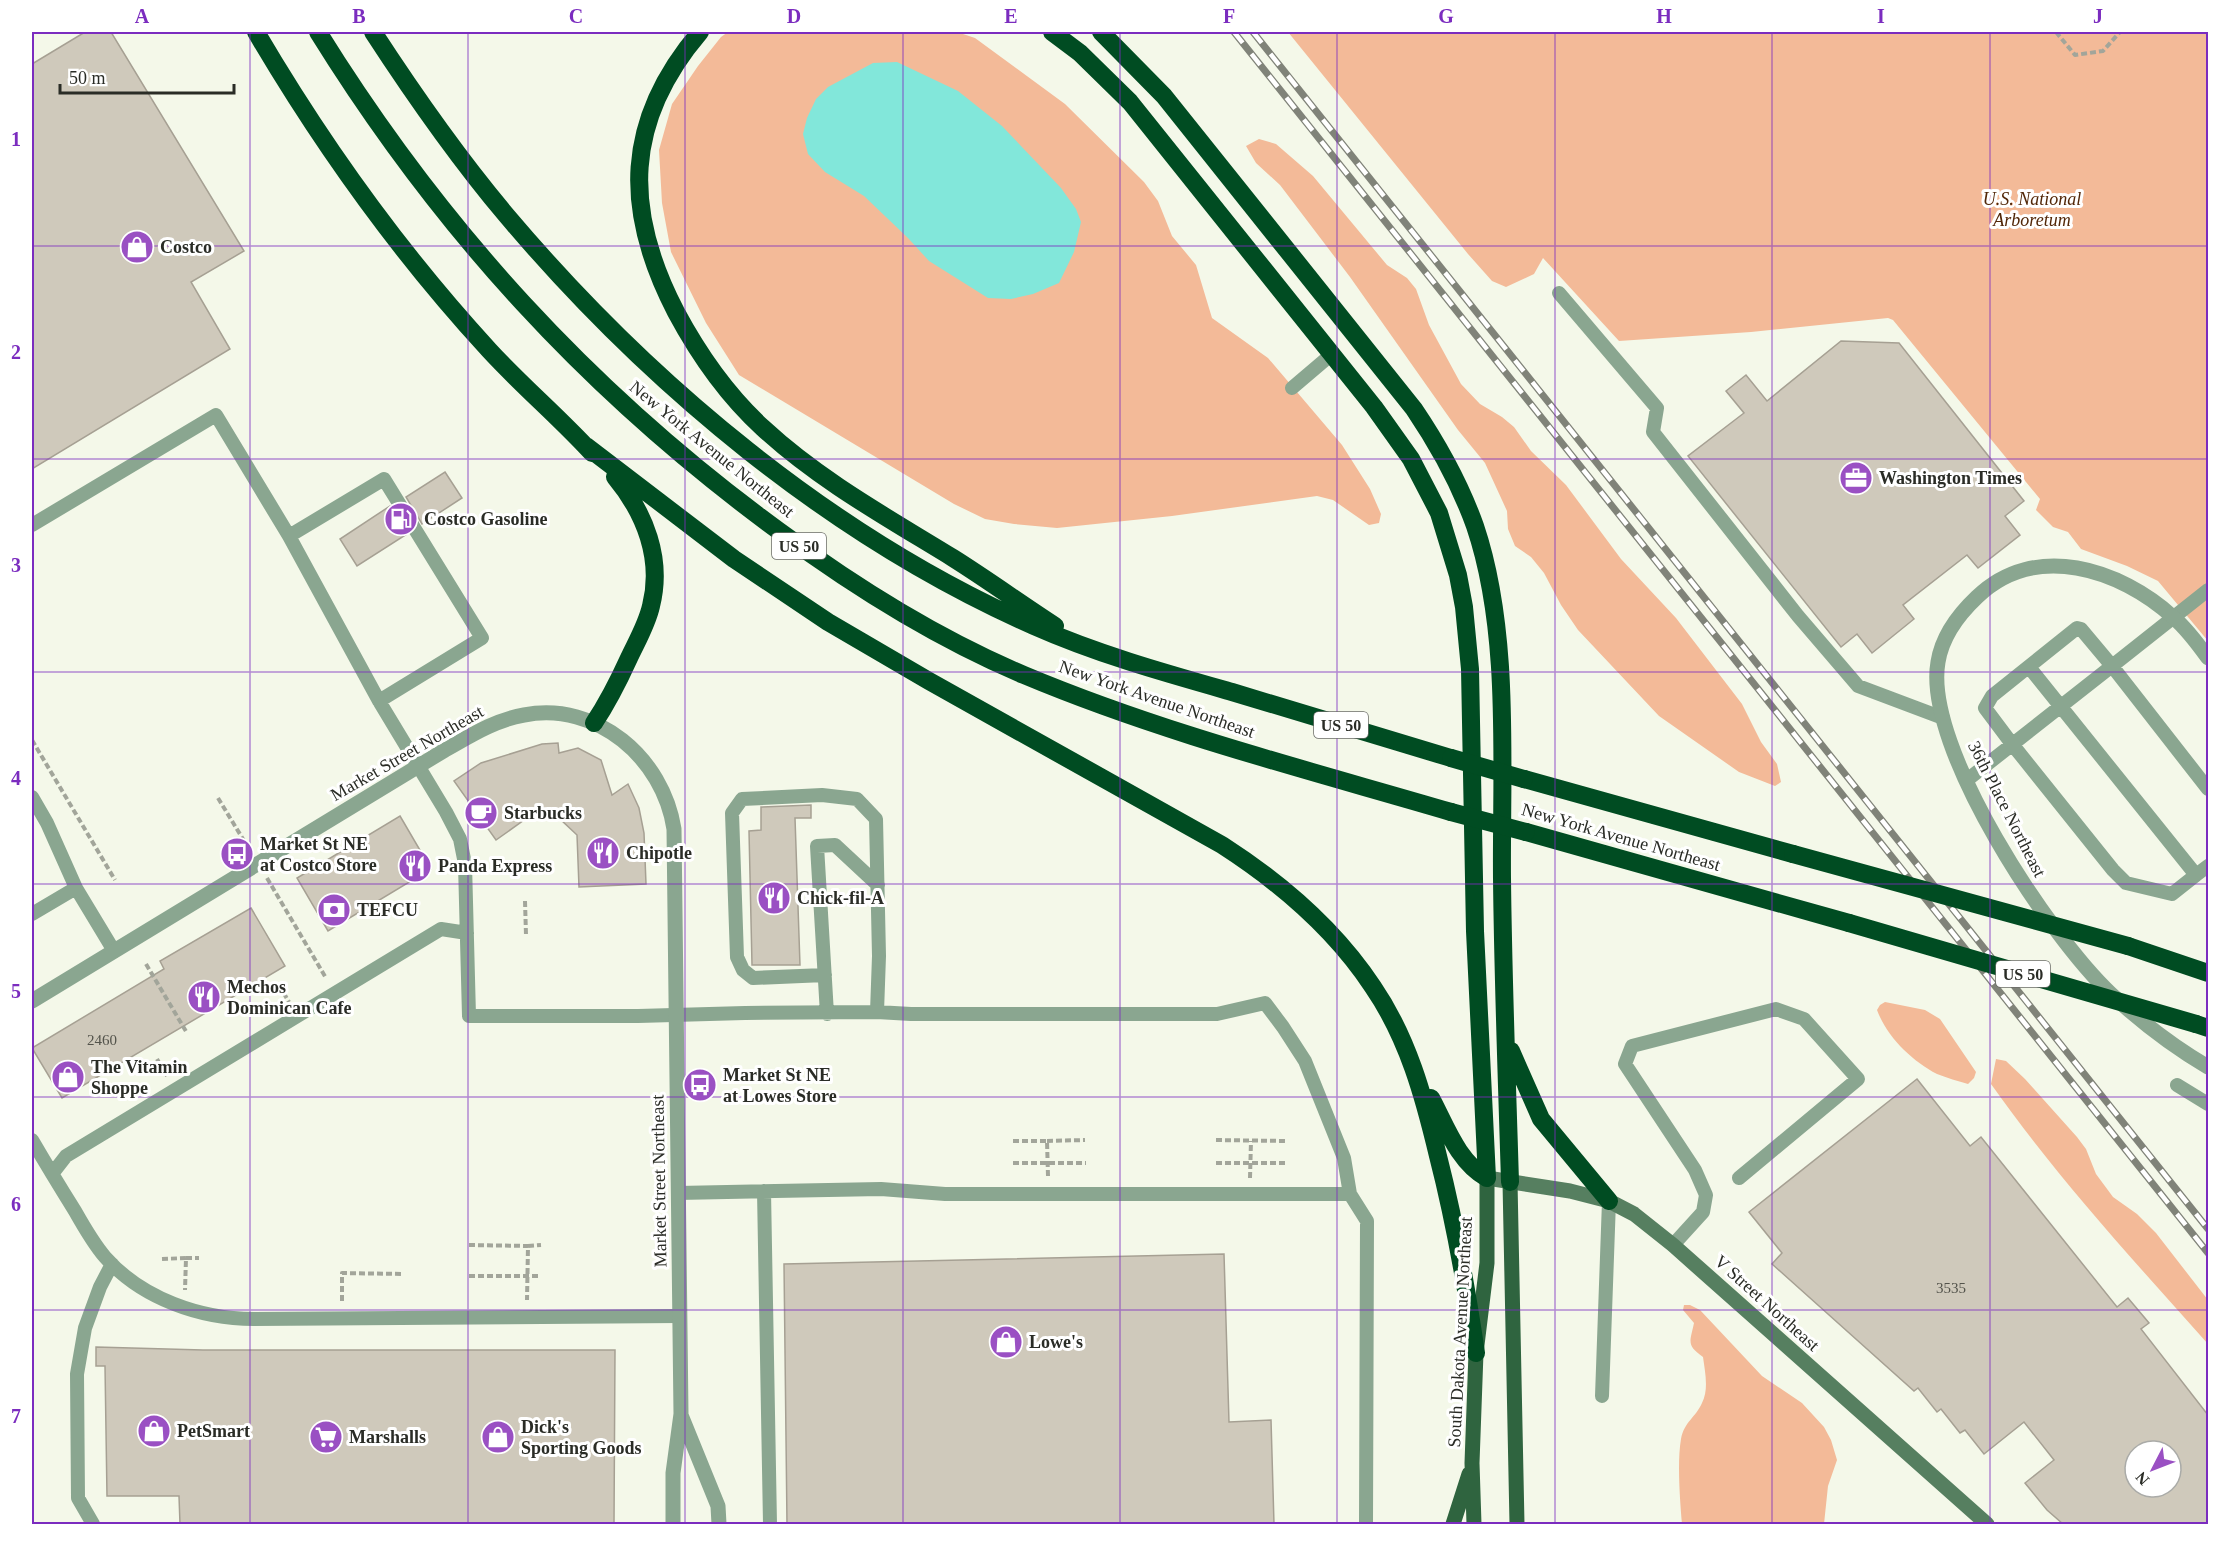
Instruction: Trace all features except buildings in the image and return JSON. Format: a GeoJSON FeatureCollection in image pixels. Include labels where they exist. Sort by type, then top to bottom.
{"type":"FeatureCollection","features":[{"type":"Feature","properties":{"kind":"highway"},"geometry":{"type":"LineString","coordinates":[[256,32],[319,135],[405,253],[490,351],[615,476],[639,511],[650,541],[654,576],[651,607],[615,687],[594,723]]}},
{"type":"Feature","properties":{"kind":"highway","name":"New York Avenue Northeast"},"geometry":{"type":"LineString","coordinates":[[318,32],[364,105],[473,248],[535,318],[581,365],[709,478],[803,549],[946,639],[1032,679],[1166,728],[2202,1026]]}},
{"type":"Feature","properties":{"kind":"highway","name":"New York Avenue Northeast"},"geometry":{"type":"LineString","coordinates":[[373,32],[460,158],[541,255],[629,346],[714,423],[810,496],[899,555],[989,605],[1086,647],[1190,681],[1524,779],[2128,946],[2208,973]]}},
{"type":"Feature","properties":{"kind":"highway"},"geometry":{"type":"LineString","coordinates":[[700,32],[673,67],[652,110],[640,161],[639,188],[646,241],[657,272],[681,322],[698,350],[742,407],[787,448],[852,495],[1086,647]]}},
{"type":"Feature","properties":{"kind":"highway"},"geometry":{"type":"LineString","coordinates":[[1052,32],[1080,53],[1130,102],[1394,434],[1425,483],[1438,513],[1448,542],[1464,607],[1470,669],[1475,931],[1487,1178]]}},
{"type":"Feature","properties":{"kind":"highway"},"geometry":{"type":"LineString","coordinates":[[1101,32],[1164,96],[1394,384],[1431,435],[1462,492],[1484,558],[1491,589],[1498,650],[1510,1182]]}},
{"type":"Feature","properties":{"kind":"highway"},"geometry":{"type":"LineString","coordinates":[[586,446],[734,559],[828,622],[939,687],[1222,844],[1266,874],[1307,909],[1360,968],[1386,1008],[1414,1067],[1463,1157],[1474,1170],[1487,1178]]}},
{"type":"Feature","properties":{"kind":"highway"},"geometry":{"type":"LineString","coordinates":[[1507,1040],[1541,1119],[1609,1201]]}},
{"type":"Feature","properties":{"kind":"highway"},"geometry":{"type":"LineString","coordinates":[[1414,1067],[1431,1125],[1456,1230],[1476,1353]]}},
{"type":"Feature","properties":{"kind":"main road","name":"South Dakota Avenue Northeast"},"geometry":{"type":"LineString","coordinates":[[1474,1524],[1472,1463],[1476,1353],[1487,1263],[1487,1178]]}},
{"type":"Feature","properties":{"kind":"main road"},"geometry":{"type":"LineString","coordinates":[[1510,1182],[1516,1524]]}},
{"type":"Feature","properties":{"kind":"main road"},"geometry":{"type":"LineString","coordinates":[[1454,1524],[1472,1463]]}},
{"type":"Feature","properties":{"kind":"street","name":"36th Place Northeast"},"geometry":{"type":"LineString","coordinates":[[2208,658],[2174,617],[2151,599],[2128,586],[2077,568],[2039,565],[2001,578],[1972,602],[1955,623],[1942,646],[1936,679],[1943,718],[1956,757],[1999,842],[2025,888],[2047,920],[2110,993],[2155,1031],[2208,1067]]}},
{"type":"Feature","properties":{"kind":"street","name":"Market Street Northeast"},"geometry":{"type":"LineString","coordinates":[[32,1001],[477,732],[513,717],[555,713],[576,716],[594,723],[625,741],[643,759],[664,791],[672,816],[676,859],[681,1414],[673,1473],[673,1524]]}},
{"type":"Feature","properties":{"kind":"street","name":"V Street Northeast"},"geometry":{"type":"LineString","coordinates":[[1487,1178],[1570,1191],[1609,1201],[1634,1214],[1673,1245],[1987,1524]]}},
{"type":"Feature","properties":{"kind":"street","name":"Market Street Northeast"},"geometry":{"type":"LineString","coordinates":[[681,1414],[718,1506],[719,1524]]}},
{"type":"Feature","properties":{"kind":"lane"},"geometry":{"type":"LineString","coordinates":[[1559,293],[1657,408],[1653,432],[1660,442],[1798,616],[1858,686],[1943,718]]}},
{"type":"Feature","properties":{"kind":"lane"},"geometry":{"type":"LineString","coordinates":[[1292,388],[1332,354]]}},
{"type":"Feature","properties":{"kind":"lane"},"geometry":{"type":"LineString","coordinates":[[32,525],[216,415],[289,536],[379,701],[451,821],[462,848],[465,864],[469,1016],[877,1012],[1216,1014],[1265,1003],[1284,1027],[1305,1061],[1344,1158],[1350,1194],[1367,1221],[1366,1524]]}},
{"type":"Feature","properties":{"kind":"lane"},"geometry":{"type":"LineString","coordinates":[[289,536],[384,479],[482,638],[379,701]]}},
{"type":"Feature","properties":{"kind":"lane"},"geometry":{"type":"LineString","coordinates":[[1967,780],[2208,590]]}},
{"type":"Feature","properties":{"kind":"lane"},"geometry":{"type":"LineString","coordinates":[[2208,789],[2081,629],[2077,628],[1992,696],[1985,708],[2113,870],[2126,883],[2172,894],[2208,866]]}},
{"type":"Feature","properties":{"kind":"lane"},"geometry":{"type":"LineString","coordinates":[[2029,667],[2196,875]]}},
{"type":"Feature","properties":{"kind":"lane"},"geometry":{"type":"LineString","coordinates":[[825,975],[753,978],[743,970],[737,957],[732,813],[742,799],[822,795],[857,799],[876,819],[877,1012]]}},
{"type":"Feature","properties":{"kind":"lane"},"geometry":{"type":"LineString","coordinates":[[32,797],[48,823],[76,888],[114,951]]}},
{"type":"Feature","properties":{"kind":"lane"},"geometry":{"type":"LineString","coordinates":[[827,1014],[818,846],[835,844],[878,885]]}},
{"type":"Feature","properties":{"kind":"lane"},"geometry":{"type":"LineString","coordinates":[[32,914],[76,888]]}},
{"type":"Feature","properties":{"kind":"lane"},"geometry":{"type":"LineString","coordinates":[[52,1174],[66,1156],[441,929],[467,933]]}},
{"type":"Feature","properties":{"kind":"lane"},"geometry":{"type":"LineString","coordinates":[[1673,1245],[1704,1212],[1706,1195],[1695,1170],[1625,1064],[1632,1046],[1776,1009],[1804,1019],[1858,1079],[1739,1178]]}},
{"type":"Feature","properties":{"kind":"lane"},"geometry":{"type":"LineString","coordinates":[[2177,1085],[2208,1104]]}},
{"type":"Feature","properties":{"kind":"lane"},"geometry":{"type":"LineString","coordinates":[[32,1140],[95,1244],[112,1264],[131,1280],[182,1307],[201,1314],[236,1319],[680,1316]]}},
{"type":"Feature","properties":{"kind":"lane"},"geometry":{"type":"LineString","coordinates":[[678,1193],[881,1189],[945,1194],[1350,1194]]}},
{"type":"Feature","properties":{"kind":"lane"},"geometry":{"type":"LineString","coordinates":[[764,1191],[770,1524]]}},
{"type":"Feature","properties":{"kind":"lane"},"geometry":{"type":"LineString","coordinates":[[1602,1396],[1609,1201]]}},
{"type":"Feature","properties":{"kind":"lane"},"geometry":{"type":"LineString","coordinates":[[93,1524],[78,1498],[78,1368],[85,1329],[100,1287],[112,1264]]}},
{"type":"Feature","properties":{"kind":"path"},"geometry":{"type":"LineString","coordinates":[[2056,32],[2074,55],[2103,51],[2120,32]]}},
{"type":"Feature","properties":{"kind":"path"},"geometry":{"type":"LineString","coordinates":[[32,740],[115,880]]}},
{"type":"Feature","properties":{"kind":"path"},"geometry":{"type":"LineString","coordinates":[[218,798],[249,849]]}},
{"type":"Feature","properties":{"kind":"path"},"geometry":{"type":"LineString","coordinates":[[267,878],[335,993]]}},
{"type":"Feature","properties":{"kind":"path"},"geometry":{"type":"LineString","coordinates":[[525,901],[526,935]]}},
{"type":"Feature","properties":{"kind":"path"},"geometry":{"type":"LineString","coordinates":[[146,964],[187,1033]]}},
{"type":"Feature","properties":{"kind":"path"},"geometry":{"type":"LineString","coordinates":[[1013,1141],[1085,1140]]}},
{"type":"Feature","properties":{"kind":"path"},"geometry":{"type":"LineString","coordinates":[[1216,1140],[1286,1141]]}},
{"type":"Feature","properties":{"kind":"path"},"geometry":{"type":"LineString","coordinates":[[1047,1141],[1047,1195]]}},
{"type":"Feature","properties":{"kind":"path"},"geometry":{"type":"LineString","coordinates":[[1250,1194],[1251,1141]]}},
{"type":"Feature","properties":{"kind":"path"},"geometry":{"type":"LineString","coordinates":[[1013,1163],[1086,1163]]}},
{"type":"Feature","properties":{"kind":"path"},"geometry":{"type":"LineString","coordinates":[[1216,1163],[1287,1163]]}},
{"type":"Feature","properties":{"kind":"path"},"geometry":{"type":"LineString","coordinates":[[469,1245],[541,1245]]}},
{"type":"Feature","properties":{"kind":"path"},"geometry":{"type":"LineString","coordinates":[[515,1317],[528,1298],[528,1245]]}},
{"type":"Feature","properties":{"kind":"path"},"geometry":{"type":"LineString","coordinates":[[182,1307],[186,1284],[186,1258]]}},
{"type":"Feature","properties":{"kind":"path"},"geometry":{"type":"LineString","coordinates":[[162,1259],[199,1258]]}},
{"type":"Feature","properties":{"kind":"path"},"geometry":{"type":"LineString","coordinates":[[338,1318],[343,1300],[342,1273],[403,1274]]}},
{"type":"Feature","properties":{"kind":"path"},"geometry":{"type":"LineString","coordinates":[[469,1276],[542,1276]]}},
{"type":"Feature","properties":{"kind":"green space"},"geometry":{"type":"Polygon","coordinates":[[[728,32],[957,32],[975,38],[1065,104],[1144,182],[1158,201],[1172,236],[1196,265],[1212,318],[1268,358],[1342,445],[1370,489],[1381,514],[1379,523],[1369,525],[1333,500],[1317,496],[1172,516],[1057,528],[985,519],[954,504],[739,375],[706,323],[671,252],[662,203],[659,150],[672,104],[698,66],[721,37],[728,32]]]}},
{"type":"Feature","properties":{"kind":"green space","name":"U.S. National Arboretum"},"geometry":{"type":"Polygon","coordinates":[[[1288,32],[2208,32],[2208,641],[2158,581],[2127,566],[2081,549],[2068,532],[2053,527],[2036,510],[2040,499],[1893,320],[1888,318],[1751,332],[1619,341],[1543,258],[1534,274],[1506,287],[1492,281],[1288,32]]]}},
{"type":"Feature","properties":{"kind":"green space"},"geometry":{"type":"Polygon","coordinates":[[[1259,139],[1276,144],[1313,176],[1387,265],[1407,278],[1416,289],[1429,325],[1461,384],[1480,404],[1514,427],[1531,451],[1566,485],[1621,559],[1676,618],[1742,704],[1761,742],[1777,764],[1781,782],[1775,786],[1739,772],[1659,716],[1578,630],[1544,573],[1531,557],[1515,546],[1508,529],[1507,511],[1485,463],[1458,430],[1350,277],[1280,185],[1256,163],[1246,146],[1259,139]]]}},
{"type":"Feature","properties":{"kind":"green space"},"geometry":{"type":"Polygon","coordinates":[[[1885,1002],[1925,1010],[1940,1019],[1976,1072],[1974,1078],[1968,1084],[1945,1077],[1928,1069],[1910,1055],[1894,1039],[1881,1020],[1877,1010],[1885,1002]]]}},
{"type":"Feature","properties":{"kind":"green space"},"geometry":{"type":"Polygon","coordinates":[[[1996,1059],[2006,1061],[2025,1079],[2077,1137],[2086,1149],[2096,1174],[2113,1197],[2137,1214],[2156,1233],[2208,1300],[2208,1344],[2096,1217],[2016,1118],[1991,1084],[1996,1059]]]}},
{"type":"Feature","properties":{"kind":"green space"},"geometry":{"type":"Polygon","coordinates":[[[1684,1305],[1700,1310],[1762,1376],[1802,1403],[1824,1427],[1837,1460],[1828,1486],[1824,1524],[1682,1524],[1679,1470],[1681,1439],[1685,1428],[1702,1403],[1706,1386],[1703,1357],[1691,1343],[1694,1323],[1683,1310],[1684,1305]]]}},
{"type":"Feature","properties":{"kind":"water"},"geometry":{"type":"Polygon","coordinates":[[[897,62],[958,91],[1002,126],[1061,188],[1076,209],[1081,222],[1074,252],[1059,283],[1033,294],[1011,299],[988,298],[929,261],[864,196],[825,172],[808,154],[803,134],[807,118],[816,99],[828,87],[873,63],[897,62]]]}},
{"type":"Feature","properties":{"kind":"railway"},"geometry":{"type":"LineString","coordinates":[[1234,32],[2208,1253]]}},
{"type":"Feature","properties":{"kind":"railway"},"geometry":{"type":"LineString","coordinates":[[1253,32],[2208,1229]]}},
{"type":"Feature","properties":{"kind":"place","name":"Costco"},"geometry":{"type":"Point","coordinates":[137,247]}},
{"type":"Feature","properties":{"kind":"place","name":"Washington Times"},"geometry":{"type":"Point","coordinates":[1856,478]}},
{"type":"Feature","properties":{"kind":"place","name":"Costco Gasoline"},"geometry":{"type":"Point","coordinates":[401,519]}},
{"type":"Feature","properties":{"kind":"place","name":"Starbucks"},"geometry":{"type":"Point","coordinates":[481,813]}},
{"type":"Feature","properties":{"kind":"place","name":"Chipotle"},"geometry":{"type":"Point","coordinates":[603,853]}},
{"type":"Feature","properties":{"kind":"place","name":"Market St NE at Costco Store"},"geometry":{"type":"Point","coordinates":[237,854]}},
{"type":"Feature","properties":{"kind":"place","name":"Panda Express"},"geometry":{"type":"Point","coordinates":[415,866]}},
{"type":"Feature","properties":{"kind":"place","name":"Chick-fil-A"},"geometry":{"type":"Point","coordinates":[774,898]}},
{"type":"Feature","properties":{"kind":"place","name":"TEFCU"},"geometry":{"type":"Point","coordinates":[334,910]}},
{"type":"Feature","properties":{"kind":"place","name":"Mechos Dominican Cafe"},"geometry":{"type":"Point","coordinates":[204,997]}},
{"type":"Feature","properties":{"kind":"place","name":"The Vitamin Shoppe"},"geometry":{"type":"Point","coordinates":[68,1077]}},
{"type":"Feature","properties":{"kind":"place","name":"Market St NE at Lowes Store"},"geometry":{"type":"Point","coordinates":[700,1085]}},
{"type":"Feature","properties":{"kind":"place","name":"Lowe's"},"geometry":{"type":"Point","coordinates":[1006,1342]}},
{"type":"Feature","properties":{"kind":"place","name":"PetSmart"},"geometry":{"type":"Point","coordinates":[154,1431]}},
{"type":"Feature","properties":{"kind":"place","name":"Marshalls"},"geometry":{"type":"Point","coordinates":[326,1437]}},
{"type":"Feature","properties":{"kind":"place","name":"Dick's Sporting Goods"},"geometry":{"type":"Point","coordinates":[498,1437]}}]}
